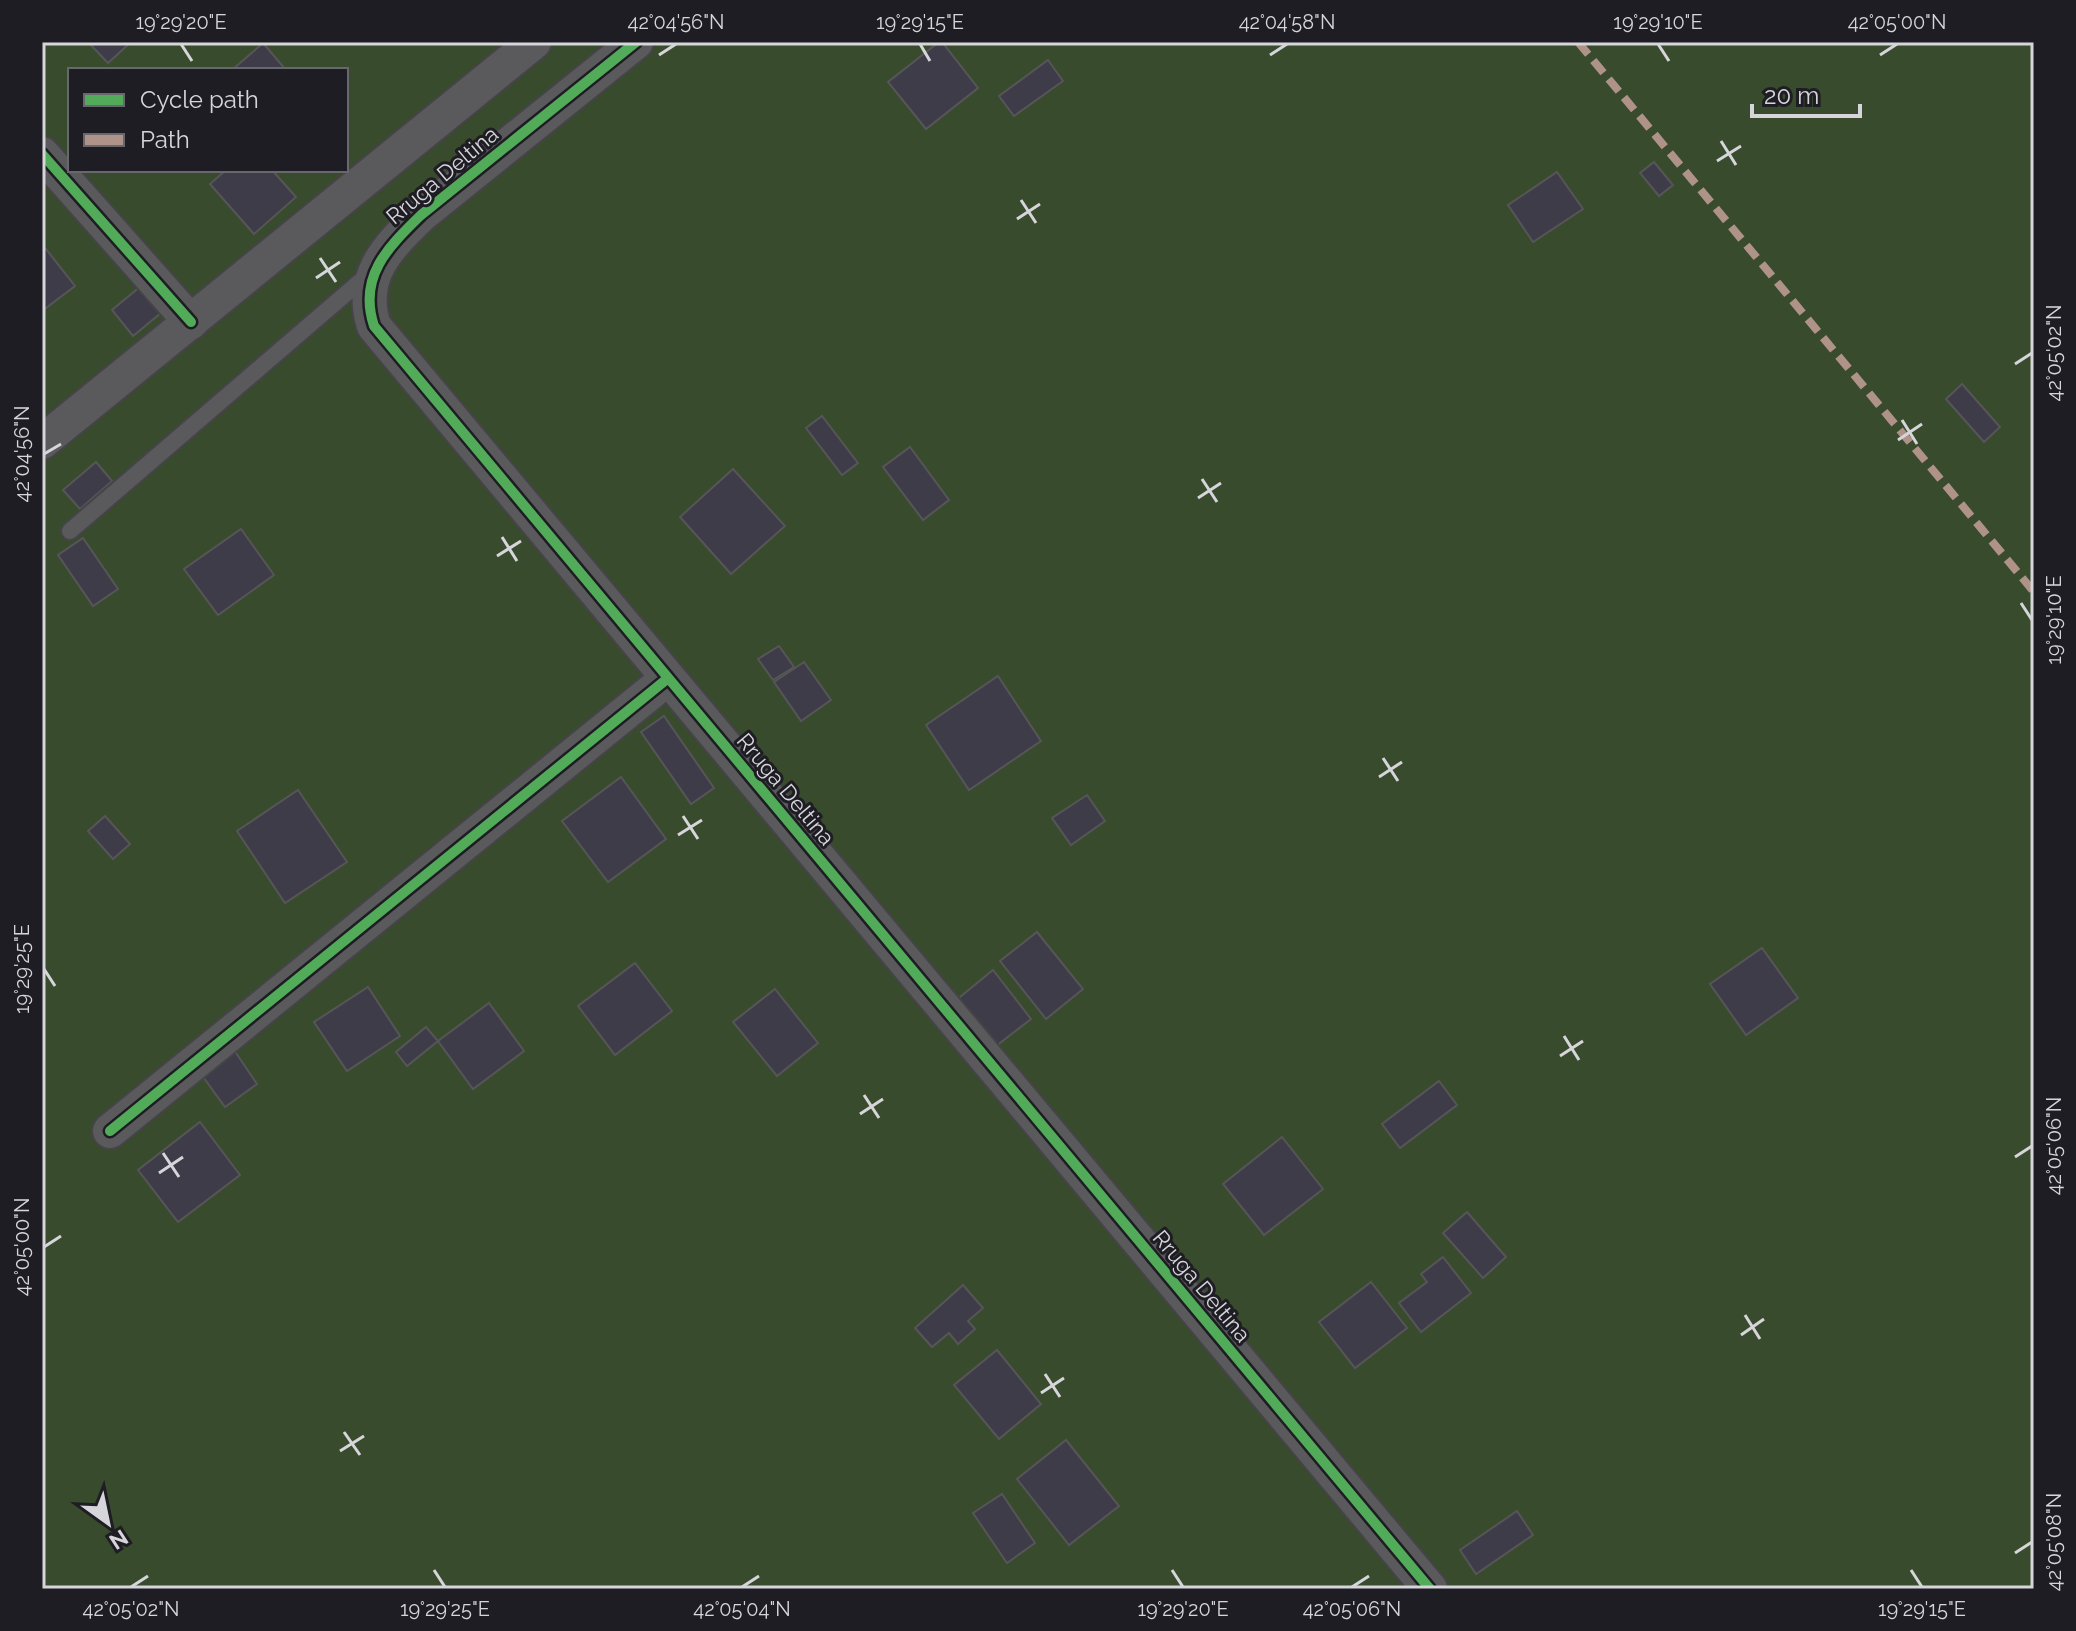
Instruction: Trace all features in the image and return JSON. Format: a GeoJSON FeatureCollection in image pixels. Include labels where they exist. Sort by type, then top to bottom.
{"type":"FeatureCollection","features":[{"type":"Feature","properties":{"kind":"street"},"geometry":{"type":"LineString","coordinates":[[42,442],[534,42]]}},
{"type":"Feature","properties":{"kind":"street","name":"Rruga Deltina"},"geometry":{"type":"LineString","coordinates":[[636,42],[421,215],[388,246],[374,269],[368,293],[368,309],[374,326],[394,354],[1430,1589]]}},
{"type":"Feature","properties":{"kind":"street"},"geometry":{"type":"LineString","coordinates":[[42,154],[191,322]]}},
{"type":"Feature","properties":{"kind":"street"},"geometry":{"type":"LineString","coordinates":[[110,1131],[667,679]]}},
{"type":"Feature","properties":{"kind":"lane","name":"Rruga Deltina"},"geometry":{"type":"LineString","coordinates":[[70,531],[374,269]]}},
{"type":"Feature","properties":{"kind":"green space"},"geometry":{"type":"Polygon","coordinates":[[[42,42],[2034,42],[2034,1589],[42,1589],[42,42]]]}},
{"type":"Feature","properties":{"kind":"building"},"geometry":{"type":"Polygon","coordinates":[[[88,42],[131,42],[108,63],[88,42]]]}},
{"type":"Feature","properties":{"kind":"building"},"geometry":{"type":"Polygon","coordinates":[[[939,42],[978,88],[926,129],[888,82],[939,42]]]}},
{"type":"Feature","properties":{"kind":"building"},"geometry":{"type":"Polygon","coordinates":[[[263,43],[284,68],[234,68],[263,43]]]}},
{"type":"Feature","properties":{"kind":"building"},"geometry":{"type":"Polygon","coordinates":[[[1048,60],[1063,81],[1014,116],[999,96],[1048,60]]]}},
{"type":"Feature","properties":{"kind":"building"},"geometry":{"type":"Polygon","coordinates":[[[1654,162],[1673,185],[1659,196],[1640,173],[1654,162]]]}},
{"type":"Feature","properties":{"kind":"building"},"geometry":{"type":"Polygon","coordinates":[[[224,172],[274,172],[296,197],[254,234],[210,184],[224,172]]]}},
{"type":"Feature","properties":{"kind":"building"},"geometry":{"type":"Polygon","coordinates":[[[1557,172],[1583,209],[1533,242],[1508,205],[1557,172]]]}},
{"type":"Feature","properties":{"kind":"building"},"geometry":{"type":"Polygon","coordinates":[[[42,244],[75,286],[42,311],[42,244]]]}},
{"type":"Feature","properties":{"kind":"building"},"geometry":{"type":"Polygon","coordinates":[[[141,286],[162,312],[133,336],[112,310],[141,286]]]}},
{"type":"Feature","properties":{"kind":"building"},"geometry":{"type":"Polygon","coordinates":[[[1962,384],[2000,427],[1984,442],[1946,399],[1962,384]]]}},
{"type":"Feature","properties":{"kind":"building"},"geometry":{"type":"Polygon","coordinates":[[[822,416],[858,463],[842,475],[806,428],[822,416]]]}},
{"type":"Feature","properties":{"kind":"building"},"geometry":{"type":"Polygon","coordinates":[[[910,447],[949,500],[923,520],[883,467],[910,447]]]}},
{"type":"Feature","properties":{"kind":"building"},"geometry":{"type":"Polygon","coordinates":[[[96,462],[112,481],[80,509],[63,490],[96,462]]]}},
{"type":"Feature","properties":{"kind":"building"},"geometry":{"type":"Polygon","coordinates":[[[733,469],[785,526],[731,574],[680,517],[733,469]]]}},
{"type":"Feature","properties":{"kind":"building"},"geometry":{"type":"Polygon","coordinates":[[[241,529],[274,575],[218,615],[184,569],[241,529]]]}},
{"type":"Feature","properties":{"kind":"building"},"geometry":{"type":"Polygon","coordinates":[[[83,538],[118,589],[93,606],[58,555],[83,538]]]}},
{"type":"Feature","properties":{"kind":"building"},"geometry":{"type":"Polygon","coordinates":[[[779,646],[794,667],[773,680],[758,659],[779,646]]]}},
{"type":"Feature","properties":{"kind":"building"},"geometry":{"type":"Polygon","coordinates":[[[804,662],[831,700],[801,721],[774,682],[804,662]]]}},
{"type":"Feature","properties":{"kind":"building"},"geometry":{"type":"Polygon","coordinates":[[[998,676],[1041,741],[969,790],[926,725],[998,676]]]}},
{"type":"Feature","properties":{"kind":"building"},"geometry":{"type":"Polygon","coordinates":[[[664,716],[714,788],[691,804],[641,732],[664,716]]]}},
{"type":"Feature","properties":{"kind":"building"},"geometry":{"type":"Polygon","coordinates":[[[621,777],[666,839],[608,882],[562,821],[621,777]]]}},
{"type":"Feature","properties":{"kind":"building"},"geometry":{"type":"Polygon","coordinates":[[[298,790],[347,862],[285,903],[237,831],[298,790]]]}},
{"type":"Feature","properties":{"kind":"building"},"geometry":{"type":"Polygon","coordinates":[[[1087,795],[1105,821],[1071,845],[1052,818],[1087,795]]]}},
{"type":"Feature","properties":{"kind":"building"},"geometry":{"type":"Polygon","coordinates":[[[105,816],[130,844],[113,859],[88,831],[105,816]]]}},
{"type":"Feature","properties":{"kind":"building"},"geometry":{"type":"Polygon","coordinates":[[[1037,932],[1083,989],[1046,1019],[1000,961],[1037,932]]]}},
{"type":"Feature","properties":{"kind":"building"},"geometry":{"type":"Polygon","coordinates":[[[1762,948],[1798,998],[1746,1035],[1710,984],[1762,948]]]}},
{"type":"Feature","properties":{"kind":"building"},"geometry":{"type":"Polygon","coordinates":[[[635,963],[672,1011],[615,1055],[578,1006],[635,963]]]}},
{"type":"Feature","properties":{"kind":"building"},"geometry":{"type":"Polygon","coordinates":[[[993,970],[1031,1019],[991,1050],[954,1002],[993,970]]]}},
{"type":"Feature","properties":{"kind":"building"},"geometry":{"type":"Polygon","coordinates":[[[368,987],[400,1036],[347,1071],[314,1022],[368,987]]]}},
{"type":"Feature","properties":{"kind":"building"},"geometry":{"type":"Polygon","coordinates":[[[775,989],[818,1043],[777,1076],[733,1022],[775,989]]]}},
{"type":"Feature","properties":{"kind":"building"},"geometry":{"type":"Polygon","coordinates":[[[489,1003],[524,1051],[473,1089],[438,1041],[489,1003]]]}},
{"type":"Feature","properties":{"kind":"building"},"geometry":{"type":"Polygon","coordinates":[[[426,1027],[438,1041],[407,1066],[396,1052],[426,1027]]]}},
{"type":"Feature","properties":{"kind":"building"},"geometry":{"type":"Polygon","coordinates":[[[234,1050],[257,1084],[225,1107],[201,1074],[234,1050]]]}},
{"type":"Feature","properties":{"kind":"building"},"geometry":{"type":"Polygon","coordinates":[[[1439,1081],[1457,1105],[1400,1148],[1382,1124],[1439,1081]]]}},
{"type":"Feature","properties":{"kind":"building"},"geometry":{"type":"Polygon","coordinates":[[[200,1122],[240,1175],[178,1222],[138,1170],[200,1122]]]}},
{"type":"Feature","properties":{"kind":"building"},"geometry":{"type":"Polygon","coordinates":[[[1282,1137],[1323,1189],[1264,1235],[1223,1184],[1282,1137]]]}},
{"type":"Feature","properties":{"kind":"building"},"geometry":{"type":"Polygon","coordinates":[[[1467,1212],[1506,1257],[1483,1278],[1443,1233],[1467,1212]]]}},
{"type":"Feature","properties":{"kind":"building"},"geometry":{"type":"Polygon","coordinates":[[[1443,1257],[1471,1293],[1421,1332],[1399,1303],[1427,1282],[1421,1274],[1443,1257]]]}},
{"type":"Feature","properties":{"kind":"building"},"geometry":{"type":"Polygon","coordinates":[[[1371,1282],[1407,1328],[1355,1368],[1319,1322],[1371,1282]]]}},
{"type":"Feature","properties":{"kind":"building"},"geometry":{"type":"Polygon","coordinates":[[[963,1285],[983,1308],[968,1321],[975,1329],[958,1344],[949,1333],[932,1347],[915,1328],[963,1285]]]}},
{"type":"Feature","properties":{"kind":"building"},"geometry":{"type":"Polygon","coordinates":[[[997,1350],[1041,1404],[999,1439],[954,1385],[997,1350]]]}},
{"type":"Feature","properties":{"kind":"building"},"geometry":{"type":"Polygon","coordinates":[[[1066,1440],[1119,1506],[1069,1545],[1017,1479],[1066,1440]]]}},
{"type":"Feature","properties":{"kind":"building"},"geometry":{"type":"Polygon","coordinates":[[[1002,1494],[1035,1543],[1007,1563],[973,1513],[1002,1494]]]}},
{"type":"Feature","properties":{"kind":"building"},"geometry":{"type":"Polygon","coordinates":[[[1517,1511],[1533,1535],[1476,1574],[1460,1550],[1517,1511]]]}},
{"type":"Feature","properties":{"kind":"marked path"},"geometry":{"type":"LineString","coordinates":[[1578,42],[2034,592]]}},
{"type":"Feature","properties":{"kind":"cycle path"},"geometry":{"type":"LineString","coordinates":[[636,42],[421,215],[397,239],[373,278],[370,309],[374,326],[1430,1589]]}},
{"type":"Feature","properties":{"kind":"cycle path"},"geometry":{"type":"LineString","coordinates":[[42,154],[191,322]]}},
{"type":"Feature","properties":{"kind":"cycle path"},"geometry":{"type":"LineString","coordinates":[[110,1131],[667,679]]}}]}
